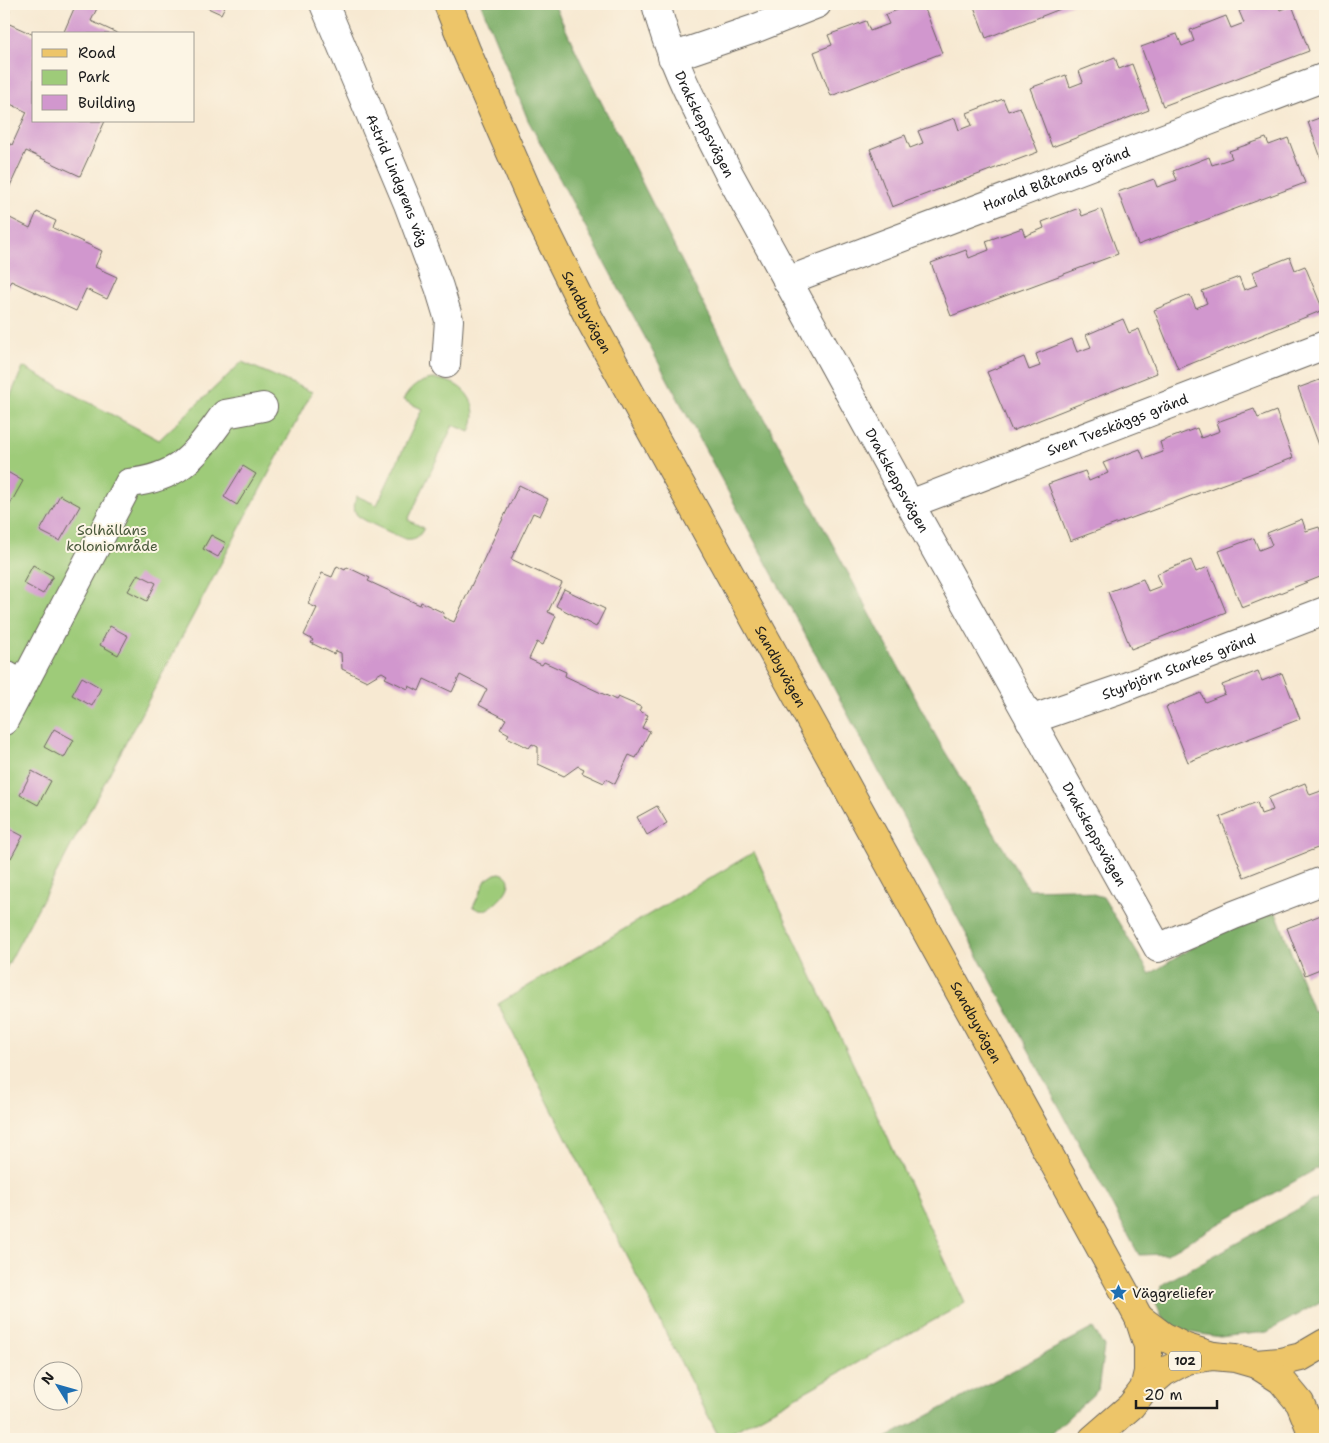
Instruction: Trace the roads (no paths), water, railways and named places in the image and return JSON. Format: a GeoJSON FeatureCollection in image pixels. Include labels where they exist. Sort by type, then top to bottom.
{"type":"FeatureCollection","features":[{"type":"Feature","properties":{"kind":"main road","name":"Sandbyvägen"},"geometry":{"type":"LineString","coordinates":[[448,4],[537,213],[590,318],[1139,1318],[1148,1346],[1148,1372],[1138,1398]]}},
{"type":"Feature","properties":{"kind":"main road","name":"Sandbyvägen"},"geometry":{"type":"LineString","coordinates":[[1139,1318],[1170,1340],[1184,1347],[1213,1356]]}},
{"type":"Feature","properties":{"kind":"main road","name":"102"},"geometry":{"type":"LineString","coordinates":[[1256,1364],[1280,1362],[1301,1357],[1325,1342]]}},
{"type":"Feature","properties":{"kind":"main road","name":"102"},"geometry":{"type":"LineString","coordinates":[[1093,1439],[1164,1372],[1187,1360],[1213,1356],[1235,1358],[1256,1364],[1281,1380],[1300,1403],[1311,1430],[1312,1439]]}},
{"type":"Feature","properties":{"kind":"main road","name":"102"},"geometry":{"type":"LineString","coordinates":[[1121,1439],[1123,1427],[1138,1398]]}},
{"type":"Feature","properties":{"kind":"street","name":"Astrid Lindgrens väg"},"geometry":{"type":"LineString","coordinates":[[324,4],[408,204],[439,287],[449,320],[446,364]]}},
{"type":"Feature","properties":{"kind":"street","name":"Drakskeppsvägen"},"geometry":{"type":"LineString","coordinates":[[656,4],[672,57],[698,114],[723,162],[910,504],[1158,948],[1234,915],[1325,880]]}},
{"type":"Feature","properties":{"kind":"street"},"geometry":{"type":"LineString","coordinates":[[672,57],[817,4]]}},
{"type":"Feature","properties":{"kind":"street","name":"Harald Blåtands gränd"},"geometry":{"type":"LineString","coordinates":[[787,281],[1325,77]]}},
{"type":"Feature","properties":{"kind":"street","name":"Sven Tveskäggs gränd"},"geometry":{"type":"LineString","coordinates":[[910,504],[1325,345]]}},
{"type":"Feature","properties":{"kind":"street"},"geometry":{"type":"LineString","coordinates":[[4,721],[13,679],[129,483],[154,479],[178,468],[190,459],[225,414],[263,407]]}},
{"type":"Feature","properties":{"kind":"street","name":"Styrbjörn Starkes gränd"},"geometry":{"type":"LineString","coordinates":[[1030,720],[1117,690],[1325,611]]}},
{"type":"Feature","properties":{"kind":"place","name":"Väggreliefer"},"geometry":{"type":"Point","coordinates":[1118,1293]}},
{"type":"Feature","properties":{"kind":"park label","name":"Solhällans koloniområde"},"geometry":{"type":"Point","coordinates":[112,538]}}]}
